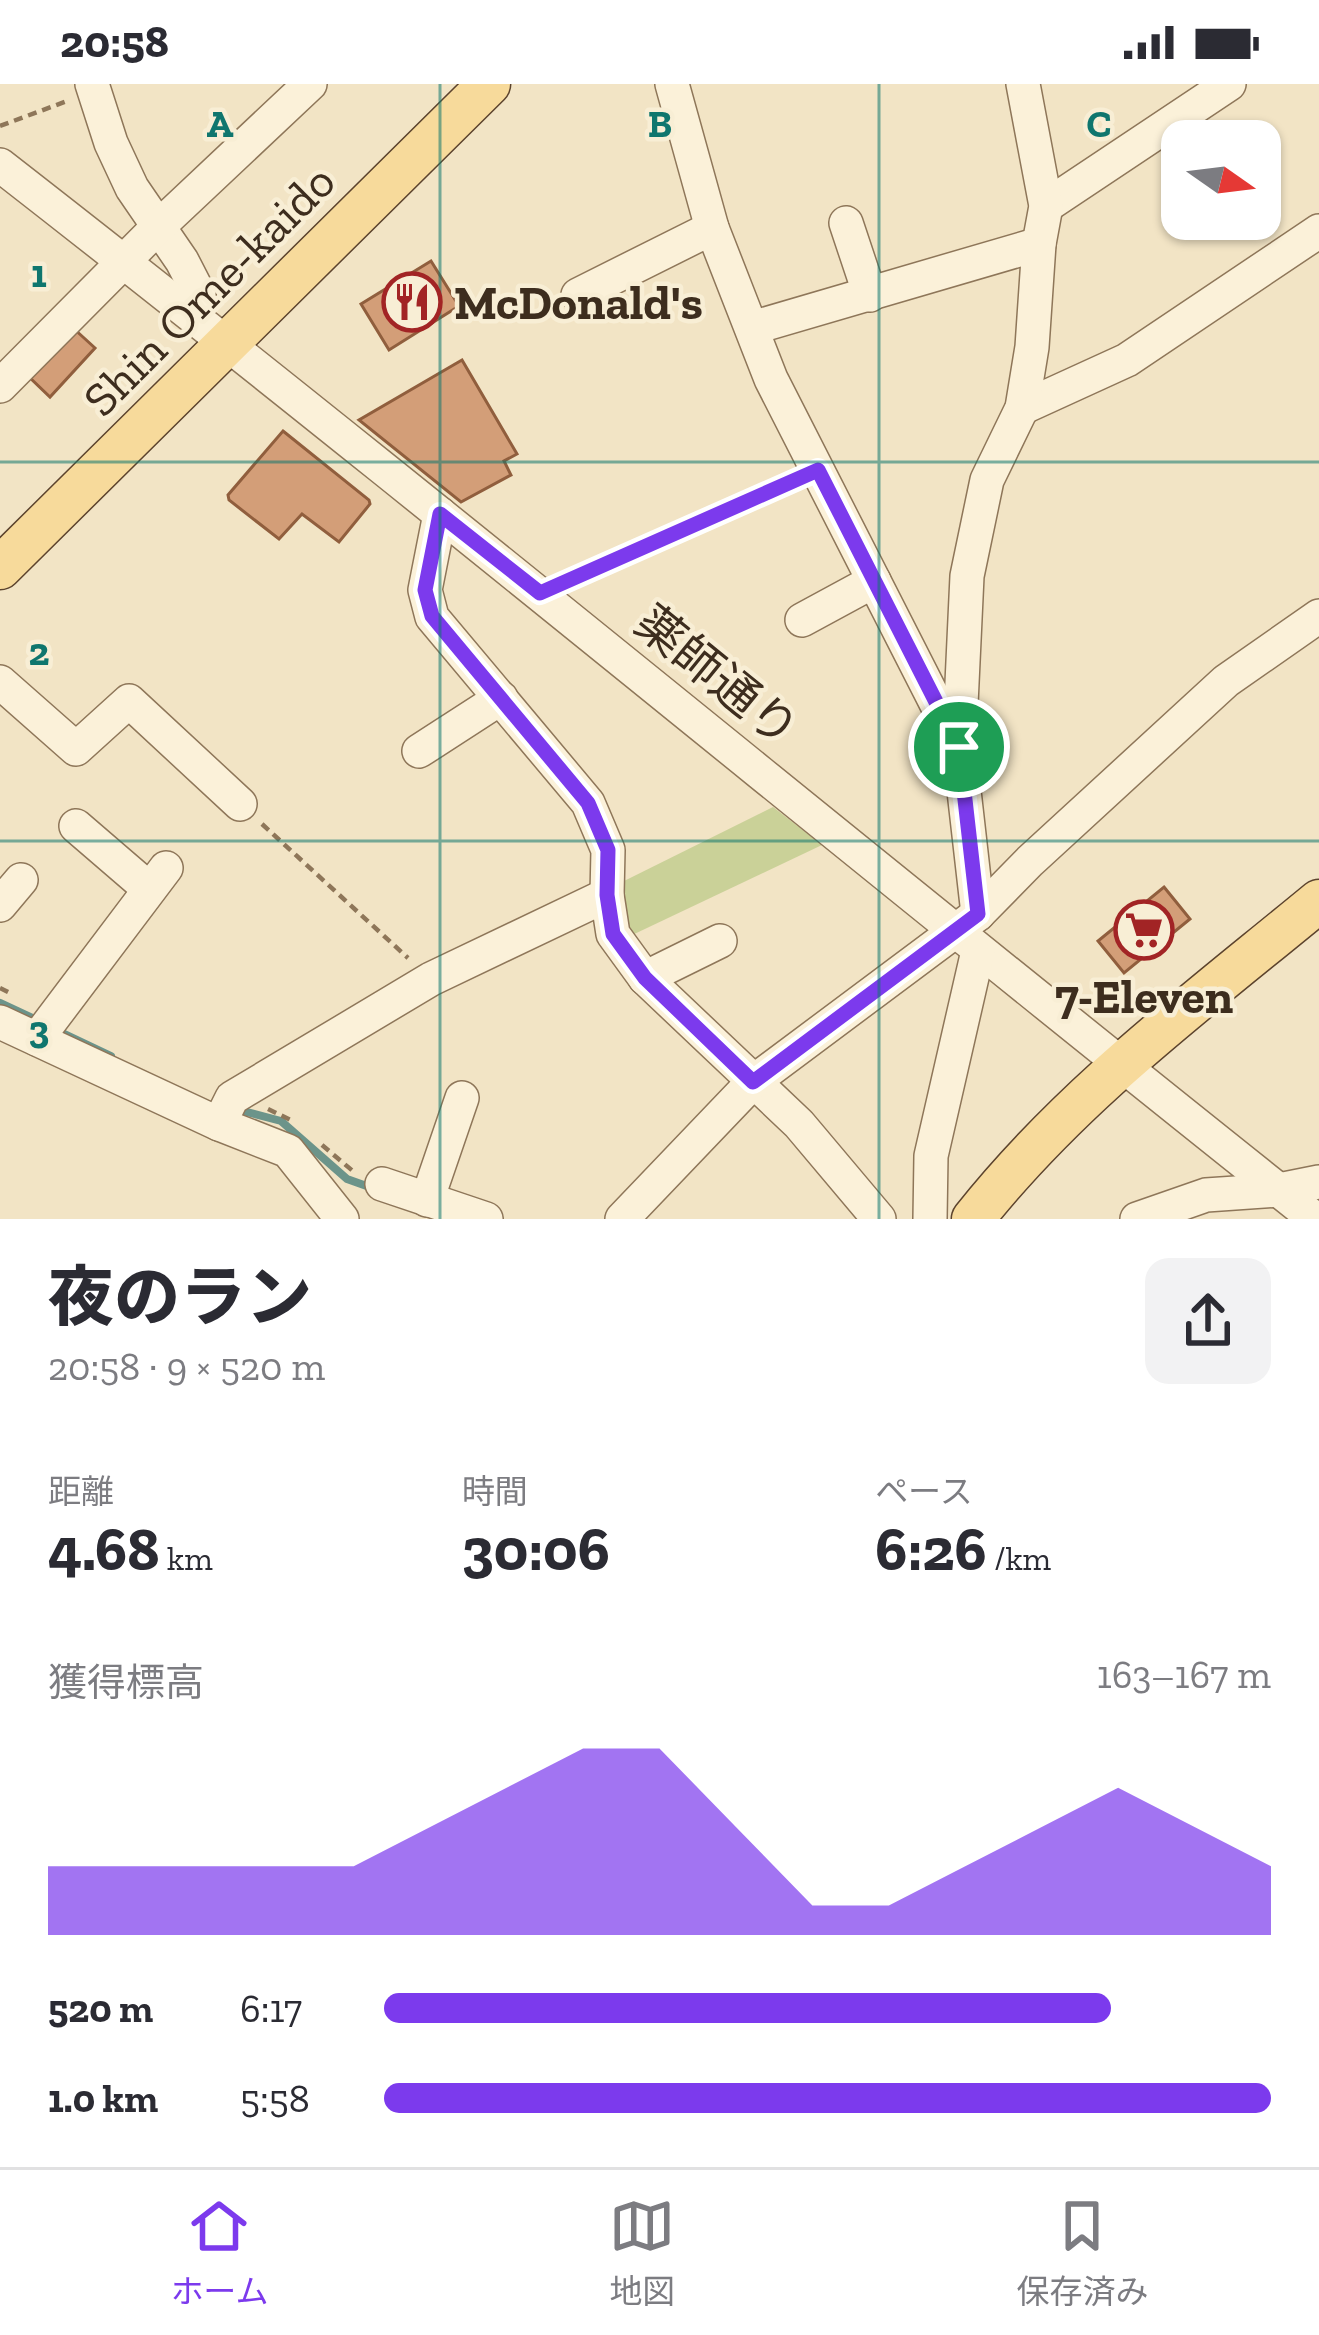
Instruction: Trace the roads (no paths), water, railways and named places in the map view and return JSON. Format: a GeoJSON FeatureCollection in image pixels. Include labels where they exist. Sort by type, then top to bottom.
{"type":"FeatureCollection","features":[{"type":"Feature","properties":{"kind":"main road","name":"Shin Ome-kaido"},"geometry":{"type":"LineString","coordinates":[[0,568],[489,84]]}},
{"type":"Feature","properties":{"kind":"main road"},"geometry":{"type":"LineString","coordinates":[[973,1219],[1033,1149],[1122,1064],[1319,901]]}},
{"type":"Feature","properties":{"kind":"street"},"geometry":{"type":"LineString","coordinates":[[0,386],[157,228],[310,84]]}},
{"type":"Feature","properties":{"kind":"street"},"geometry":{"type":"LineString","coordinates":[[672,84],[712,228],[771,379],[959,747]]}},
{"type":"Feature","properties":{"kind":"street"},"geometry":{"type":"LineString","coordinates":[[930,1219],[931,1156],[971,932],[959,747],[967,576],[987,480],[1022,408],[1046,206],[1023,84]]}},
{"type":"Feature","properties":{"kind":"street"},"geometry":{"type":"LineString","coordinates":[[1046,206],[1229,84]]}},
{"type":"Feature","properties":{"kind":"street"},"geometry":{"type":"LineString","coordinates":[[94,87],[111,143],[199,294],[194,317]]}},
{"type":"Feature","properties":{"kind":"street","name":"薬師通り"},"geometry":{"type":"LineString","coordinates":[[0,165],[971,932],[1122,1064],[1315,1219]]}},
{"type":"Feature","properties":{"kind":"street"},"geometry":{"type":"LineString","coordinates":[[846,223],[870,295]]}},
{"type":"Feature","properties":{"kind":"street"},"geometry":{"type":"LineString","coordinates":[[578,295],[712,228]]}},
{"type":"Feature","properties":{"kind":"street"},"geometry":{"type":"LineString","coordinates":[[1022,408],[1127,360],[1319,231]]}},
{"type":"Feature","properties":{"kind":"street"},"geometry":{"type":"LineString","coordinates":[[752,328],[1039,244]]}},
{"type":"Feature","properties":{"kind":"street"},"geometry":{"type":"LineString","coordinates":[[440,514],[425,590],[432,616],[588,803],[608,850],[607,895],[613,934],[645,978],[799,1124],[879,1219]]}},
{"type":"Feature","properties":{"kind":"street"},"geometry":{"type":"LineString","coordinates":[[802,620],[874,581]]}},
{"type":"Feature","properties":{"kind":"street"},"geometry":{"type":"LineString","coordinates":[[622,1219],[753,1082],[971,932],[1030,861],[1226,681],[1319,616]]}},
{"type":"Feature","properties":{"kind":"street"},"geometry":{"type":"LineString","coordinates":[[0,682],[76,748],[130,701],[240,804]]}},
{"type":"Feature","properties":{"kind":"street"},"geometry":{"type":"LineString","coordinates":[[419,751],[501,698]]}},
{"type":"Feature","properties":{"kind":"street"},"geometry":{"type":"LineString","coordinates":[[44,1028],[157,878],[76,826]]}},
{"type":"Feature","properties":{"kind":"street"},"geometry":{"type":"LineString","coordinates":[[225,1112],[431,979],[607,895]]}},
{"type":"Feature","properties":{"kind":"street"},"geometry":{"type":"LineString","coordinates":[[645,978],[720,941]]}},
{"type":"Feature","properties":{"kind":"street"},"geometry":{"type":"LineString","coordinates":[[0,1022],[44,1028],[225,1112],[289,1151],[342,1219]]}},
{"type":"Feature","properties":{"kind":"street"},"geometry":{"type":"LineString","coordinates":[[427,1200],[463,1098]]}},
{"type":"Feature","properties":{"kind":"street"},"geometry":{"type":"LineString","coordinates":[[1137,1219],[1207,1195],[1319,1182]]}},
{"type":"Feature","properties":{"kind":"street"},"geometry":{"type":"LineString","coordinates":[[382,1184],[486,1219]]}},
{"type":"Feature","properties":{"kind":"waterway"},"geometry":{"type":"LineString","coordinates":[[0,1003],[41,1022]]}},
{"type":"Feature","properties":{"kind":"waterway"},"geometry":{"type":"LineString","coordinates":[[54,1029],[111,1056]]}},
{"type":"Feature","properties":{"kind":"waterway"},"geometry":{"type":"LineString","coordinates":[[235,1109],[281,1121],[347,1179],[375,1189]]}},
{"type":"Feature","properties":{"kind":"place","name":"McDonald's"},"geometry":{"type":"Point","coordinates":[412,302]}},
{"type":"Feature","properties":{"kind":"place","name":"7-Eleven"},"geometry":{"type":"Point","coordinates":[1144,930]}}]}
